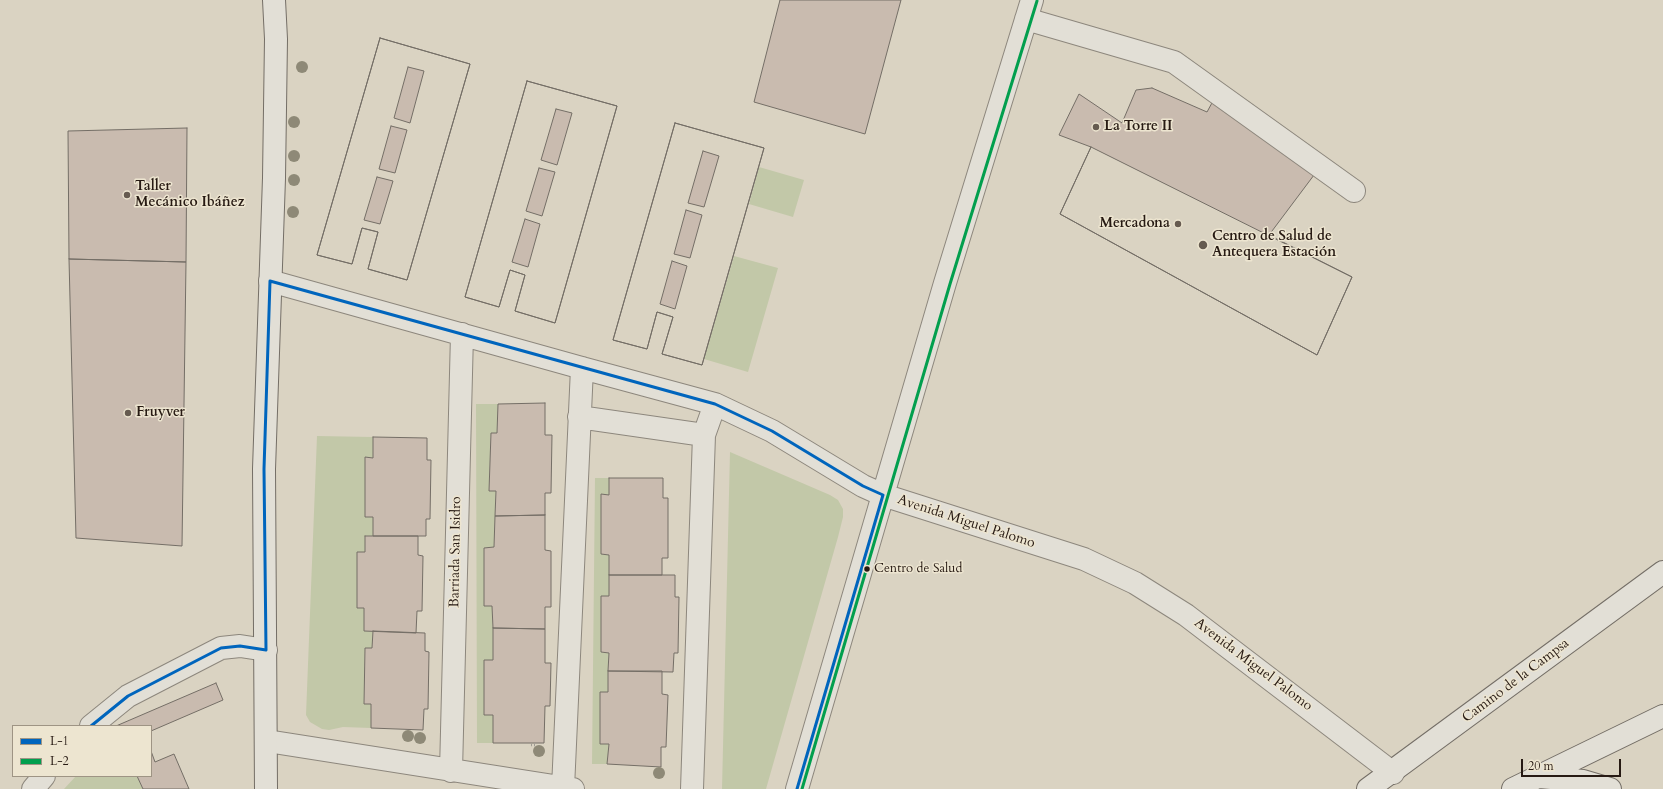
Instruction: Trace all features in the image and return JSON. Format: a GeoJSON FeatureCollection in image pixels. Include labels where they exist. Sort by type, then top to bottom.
{"type":"FeatureCollection","features":[{"type":"Feature","properties":{"kind":"street"},"geometry":{"type":"LineString","coordinates":[[266,789],[267,741],[264,469],[274,178],[276,39],[274,0]]}},
{"type":"Feature","properties":{"kind":"street"},"geometry":{"type":"LineString","coordinates":[[797,789],[945,283],[1029,10],[1174,62],[1354,190]]}},
{"type":"Feature","properties":{"kind":"street","name":"Avenida Miguel Palomo"},"geometry":{"type":"LineString","coordinates":[[270,281],[715,404],[772,431],[863,486],[883,495],[1084,560],[1135,583],[1186,615],[1392,772]]}},
{"type":"Feature","properties":{"kind":"street","name":"Barriada San Isidro"},"geometry":{"type":"LineString","coordinates":[[451,771],[462,334]]}},
{"type":"Feature","properties":{"kind":"street"},"geometry":{"type":"LineString","coordinates":[[267,741],[451,771],[496,783],[568,788],[579,417],[582,368]]}},
{"type":"Feature","properties":{"kind":"street"},"geometry":{"type":"LineString","coordinates":[[692,789],[704,435],[715,404]]}},
{"type":"Feature","properties":{"kind":"street"},"geometry":{"type":"LineString","coordinates":[[579,417],[704,435]]}},
{"type":"Feature","properties":{"kind":"street","name":"Camino de la Campsa"},"geometry":{"type":"LineString","coordinates":[[1368,789],[1663,572]]}},
{"type":"Feature","properties":{"kind":"street"},"geometry":{"type":"LineString","coordinates":[[92,725],[128,696],[221,648],[240,646],[266,650]]}},
{"type":"Feature","properties":{"kind":"street"},"geometry":{"type":"LineString","coordinates":[[1513,789],[1663,716]]}},
{"type":"Feature","properties":{"kind":"street"},"geometry":{"type":"LineString","coordinates":[[33,789],[43,777]]}},
{"type":"Feature","properties":{"kind":"street"},"geometry":{"type":"LineString","coordinates":[[1540,777],[1583,781],[1610,789]]}},
{"type":"Feature","properties":{"kind":"green space"},"geometry":{"type":"Polygon","coordinates":[[[759,167],[804,180],[793,217],[749,204],[759,167]]]}},
{"type":"Feature","properties":{"kind":"green space"},"geometry":{"type":"Polygon","coordinates":[[[734,256],[778,268],[748,372],[704,359],[734,256]]]}},
{"type":"Feature","properties":{"kind":"green space"},"geometry":{"type":"Polygon","coordinates":[[[476,404],[498,404],[497,433],[491,434],[489,490],[496,491],[494,547],[484,549],[484,606],[492,606],[493,660],[484,660],[484,715],[493,715],[493,743],[477,743],[476,404]]]}},
{"type":"Feature","properties":{"kind":"green space"},"geometry":{"type":"Polygon","coordinates":[[[317,436],[373,437],[373,458],[365,458],[365,517],[373,517],[373,536],[365,536],[365,552],[357,552],[357,608],[364,608],[364,631],[373,631],[372,648],[365,648],[364,704],[371,704],[371,728],[343,727],[329,730],[322,729],[310,722],[306,715],[317,436]]]}},
{"type":"Feature","properties":{"kind":"green space"},"geometry":{"type":"Polygon","coordinates":[[[730,452],[830,495],[838,500],[843,509],[843,517],[838,537],[766,789],[722,789],[730,452]]]}},
{"type":"Feature","properties":{"kind":"green space"},"geometry":{"type":"Polygon","coordinates":[[[595,478],[609,478],[609,495],[601,495],[601,554],[609,555],[609,596],[601,596],[601,652],[609,653],[608,692],[600,692],[600,743],[609,744],[607,764],[592,764],[595,478]]]}},
{"type":"Feature","properties":{"kind":"green space"},"geometry":{"type":"Polygon","coordinates":[[[75,777],[137,777],[143,789],[64,789],[75,777]]]}},
{"type":"Feature","properties":{"kind":"building"},"geometry":{"type":"Polygon","coordinates":[[[780,0],[901,0],[865,134],[754,102],[780,0]]]}},
{"type":"Feature","properties":{"kind":"building"},"geometry":{"type":"Polygon","coordinates":[[[380,38],[470,64],[407,280],[368,269],[378,232],[362,228],[352,264],[317,255],[380,38]],[[408,67],[394,118],[410,123],[424,71],[408,67]],[[391,126],[379,169],[395,173],[407,130],[391,126]],[[377,177],[364,220],[380,224],[393,181],[377,177]]]}},
{"type":"Feature","properties":{"kind":"building"},"geometry":{"type":"Polygon","coordinates":[[[380,38],[470,64],[407,280],[368,269],[378,232],[362,228],[352,264],[317,255],[380,38]]]}},
{"type":"Feature","properties":{"kind":"building"},"geometry":{"type":"Polygon","coordinates":[[[527,81],[617,106],[555,323],[515,311],[525,275],[510,270],[499,307],[465,297],[527,81]],[[556,109],[541,160],[557,165],[572,113],[556,109]],[[539,168],[526,211],[542,216],[555,172],[539,168]],[[525,219],[512,262],[528,267],[540,224],[525,219]]]}},
{"type":"Feature","properties":{"kind":"building"},"geometry":{"type":"Polygon","coordinates":[[[527,81],[617,106],[555,323],[515,311],[525,275],[510,270],[499,307],[465,297],[527,81]]]}},
{"type":"Feature","properties":{"kind":"building","name":"Mercadona"},"geometry":{"type":"Polygon","coordinates":[[[1152,88],[1207,112],[1213,101],[1314,175],[1269,235],[1352,277],[1317,355],[1060,214],[1091,147],[1059,135],[1079,94],[1122,123],[1136,90],[1152,88]]]}},
{"type":"Feature","properties":{"kind":"building"},"geometry":{"type":"Polygon","coordinates":[[[675,123],[764,148],[702,365],[662,354],[673,317],[657,312],[647,349],[613,340],[675,123]],[[703,151],[688,203],[704,207],[719,156],[703,151]],[[686,210],[674,254],[690,258],[702,215],[686,210]],[[672,261],[660,304],[675,309],[687,266],[672,261]]]}},
{"type":"Feature","properties":{"kind":"building"},"geometry":{"type":"Polygon","coordinates":[[[675,123],[764,148],[702,365],[662,354],[673,317],[657,312],[647,349],[613,340],[675,123]]]}},
{"type":"Feature","properties":{"kind":"building","name":"Taller Mecánico Ibáñez"},"geometry":{"type":"Polygon","coordinates":[[[187,128],[186,262],[69,259],[68,131],[187,128]]]}},
{"type":"Feature","properties":{"kind":"building","name":"Centro de Salud de Antequera Estación"},"geometry":{"type":"Polygon","coordinates":[[[1091,147],[1352,277],[1317,355],[1060,214],[1091,147]]]}},
{"type":"Feature","properties":{"kind":"building","name":"Fruyver"},"geometry":{"type":"Polygon","coordinates":[[[69,259],[186,262],[182,546],[76,538],[69,259]]]}},
{"type":"Feature","properties":{"kind":"building"},"geometry":{"type":"Polygon","coordinates":[[[545,403],[545,435],[552,435],[551,493],[545,493],[545,515],[495,516],[496,491],[489,491],[491,433],[497,433],[498,404],[545,403]]]}},
{"type":"Feature","properties":{"kind":"building"},"geometry":{"type":"Polygon","coordinates":[[[373,437],[427,438],[427,460],[431,460],[430,519],[426,519],[426,536],[373,536],[373,517],[365,517],[365,457],[373,458],[373,437]]]}},
{"type":"Feature","properties":{"kind":"building"},"geometry":{"type":"Polygon","coordinates":[[[609,478],[663,478],[663,498],[668,498],[668,558],[662,558],[662,575],[609,575],[609,555],[601,554],[601,494],[609,495],[609,478]]]}},
{"type":"Feature","properties":{"kind":"building"},"geometry":{"type":"Polygon","coordinates":[[[545,515],[545,550],[551,551],[551,607],[545,607],[545,629],[493,628],[492,606],[484,606],[484,548],[494,547],[495,516],[545,515]]]}},
{"type":"Feature","properties":{"kind":"building"},"geometry":{"type":"Polygon","coordinates":[[[365,536],[418,536],[418,555],[423,556],[422,611],[417,611],[416,633],[364,631],[364,608],[357,608],[357,552],[365,552],[365,536]]]}},
{"type":"Feature","properties":{"kind":"building"},"geometry":{"type":"Polygon","coordinates":[[[609,575],[675,575],[675,597],[679,597],[678,653],[674,653],[673,672],[608,671],[609,653],[601,652],[601,596],[609,596],[609,575]]]}},
{"type":"Feature","properties":{"kind":"building"},"geometry":{"type":"Polygon","coordinates":[[[493,628],[545,629],[545,663],[551,663],[550,706],[545,706],[544,743],[493,743],[493,715],[484,715],[484,660],[493,660],[493,628]]]}},
{"type":"Feature","properties":{"kind":"building"},"geometry":{"type":"Polygon","coordinates":[[[373,631],[425,633],[425,651],[429,652],[428,709],[424,709],[423,730],[371,728],[371,704],[364,704],[365,648],[372,648],[373,631]]]}},
{"type":"Feature","properties":{"kind":"building"},"geometry":{"type":"Polygon","coordinates":[[[608,671],[662,671],[662,694],[668,695],[666,747],[661,747],[661,767],[607,764],[609,744],[600,744],[600,692],[608,692],[608,671]]]}},
{"type":"Feature","properties":{"kind":"building"},"geometry":{"type":"Polygon","coordinates":[[[216,683],[223,700],[152,731],[152,725],[118,725],[216,683]]]}},
{"type":"Feature","properties":{"kind":"building"},"geometry":{"type":"Polygon","coordinates":[[[152,754],[155,762],[174,754],[189,789],[143,789],[137,777],[152,777],[152,754]]]}},
{"type":"Feature","properties":{"kind":"transit line","name":"L-2"},"geometry":{"type":"LineString","coordinates":[[802,789],[950,284],[1037,1]]}},
{"type":"Feature","properties":{"kind":"transit line","name":"L-1"},"geometry":{"type":"LineString","coordinates":[[92,725],[128,696],[221,648],[240,646],[266,650],[264,469],[270,281],[715,404],[772,431],[863,486],[883,495],[797,789]]}},
{"type":"Feature","properties":{"kind":"place","name":"La Torre II"},"geometry":{"type":"Point","coordinates":[1096,127]}},
{"type":"Feature","properties":{"kind":"place","name":"Taller Mecánico Ibáñez"},"geometry":{"type":"Point","coordinates":[127,195]}},
{"type":"Feature","properties":{"kind":"place","name":"Mercadona"},"geometry":{"type":"Point","coordinates":[1178,224]}},
{"type":"Feature","properties":{"kind":"place","name":"Centro de Salud de Antequera Estación"},"geometry":{"type":"Point","coordinates":[1203,245]}},
{"type":"Feature","properties":{"kind":"place","name":"Fruyver"},"geometry":{"type":"Point","coordinates":[128,413]}},
{"type":"Feature","properties":{"kind":"place","name":"Centro de Salud"},"geometry":{"type":"Point","coordinates":[867,569]}}]}
